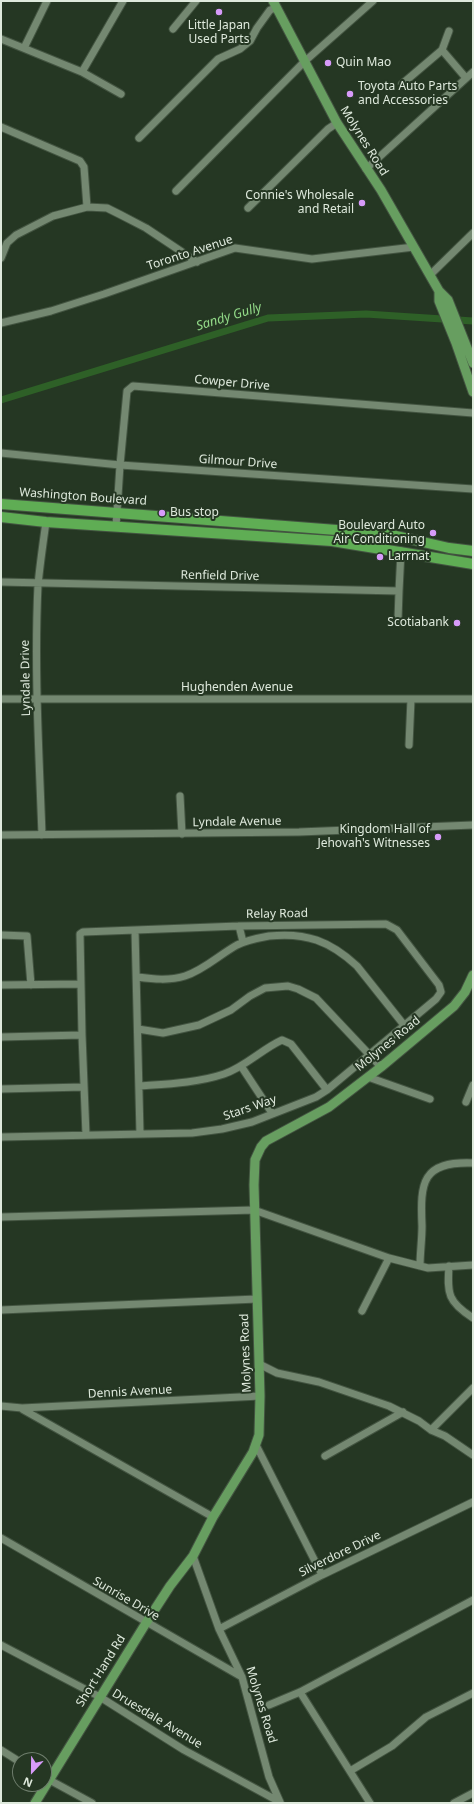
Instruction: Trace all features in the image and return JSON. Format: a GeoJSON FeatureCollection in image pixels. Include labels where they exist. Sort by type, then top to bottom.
{"type":"FeatureCollection","features":[{"type":"Feature","properties":{"kind":"highway","name":"Washington Boulevard"},"geometry":{"type":"LineString","coordinates":[[1,504],[388,534],[449,548],[473,551]]}},
{"type":"Feature","properties":{"kind":"highway"},"geometry":{"type":"LineString","coordinates":[[1,517],[46,522],[332,541],[401,551],[473,564]]}},
{"type":"Feature","properties":{"kind":"main road","name":"Molynes Road"},"geometry":{"type":"LineString","coordinates":[[275,4],[337,123],[381,190],[439,291],[448,300],[461,342],[473,392]]}},
{"type":"Feature","properties":{"kind":"main road","name":"Molynes Road"},"geometry":{"type":"LineString","coordinates":[[439,291],[439,301],[473,363]]}},
{"type":"Feature","properties":{"kind":"main road","name":"Molynes Road"},"geometry":{"type":"LineString","coordinates":[[193,1556],[213,1517],[256,1445],[260,1430],[254,1210],[255,1160],[261,1147],[266,1141],[330,1107],[368,1077],[454,1006],[460,1000],[472,979]]}},
{"type":"Feature","properties":{"kind":"main road","name":"Short Hand Rd"},"geometry":{"type":"LineString","coordinates":[[52,1769],[100,1697],[170,1586],[193,1556]]}},
{"type":"Feature","properties":{"kind":"main road","name":"Short Hand Rd"},"geometry":{"type":"LineString","coordinates":[[35,1803],[40,1792]]}},
{"type":"Feature","properties":{"kind":"street"},"geometry":{"type":"LineString","coordinates":[[24,48],[47,1]]}},
{"type":"Feature","properties":{"kind":"street"},"geometry":{"type":"LineString","coordinates":[[82,72],[122,1]]}},
{"type":"Feature","properties":{"kind":"street"},"geometry":{"type":"LineString","coordinates":[[173,29],[196,1]]}},
{"type":"Feature","properties":{"kind":"street"},"geometry":{"type":"LineString","coordinates":[[176,191],[304,62],[373,1]]}},
{"type":"Feature","properties":{"kind":"street"},"geometry":{"type":"LineString","coordinates":[[139,138],[218,59],[240,49],[250,41],[257,28],[275,4]]}},
{"type":"Feature","properties":{"kind":"street"},"geometry":{"type":"LineString","coordinates":[[402,84],[442,50],[449,31]]}},
{"type":"Feature","properties":{"kind":"street"},"geometry":{"type":"LineString","coordinates":[[1,39],[82,72],[121,94]]}},
{"type":"Feature","properties":{"kind":"street"},"geometry":{"type":"LineString","coordinates":[[442,50],[466,78]]}},
{"type":"Feature","properties":{"kind":"street"},"geometry":{"type":"LineString","coordinates":[[366,169],[473,72]]}},
{"type":"Feature","properties":{"kind":"street"},"geometry":{"type":"LineString","coordinates":[[248,208],[328,129],[337,123]]}},
{"type":"Feature","properties":{"kind":"street"},"geometry":{"type":"LineString","coordinates":[[1,127],[72,156],[80,161],[84,167],[87,207]]}},
{"type":"Feature","properties":{"kind":"street"},"geometry":{"type":"LineString","coordinates":[[1,258],[7,243],[21,232],[54,216],[87,207],[107,208],[146,228],[197,262]]}},
{"type":"Feature","properties":{"kind":"street"},"geometry":{"type":"LineString","coordinates":[[430,275],[473,234]]}},
{"type":"Feature","properties":{"kind":"street","name":"Toronto Avenue"},"geometry":{"type":"LineString","coordinates":[[1,323],[59,308],[235,248],[312,259],[414,248]]}},
{"type":"Feature","properties":{"kind":"street","name":"Cowper Drive"},"geometry":{"type":"LineString","coordinates":[[116,527],[127,391],[133,386],[473,413]]}},
{"type":"Feature","properties":{"kind":"street","name":"Gilmour Drive"},"geometry":{"type":"LineString","coordinates":[[1,453],[120,465],[473,489]]}},
{"type":"Feature","properties":{"kind":"street","name":"Lyndale Drive"},"geometry":{"type":"LineString","coordinates":[[42,835],[37,699],[38,583],[46,522]]}},
{"type":"Feature","properties":{"kind":"street"},"geometry":{"type":"LineString","coordinates":[[398,620],[401,551]]}},
{"type":"Feature","properties":{"kind":"street","name":"Renfield Drive"},"geometry":{"type":"LineString","coordinates":[[1,582],[399,591]]}},
{"type":"Feature","properties":{"kind":"street","name":"Hughenden Avenue"},"geometry":{"type":"LineString","coordinates":[[1,699],[473,699]]}},
{"type":"Feature","properties":{"kind":"street"},"geometry":{"type":"LineString","coordinates":[[409,745],[411,699]]}},
{"type":"Feature","properties":{"kind":"street"},"geometry":{"type":"LineString","coordinates":[[180,796],[182,834]]}},
{"type":"Feature","properties":{"kind":"street","name":"Lyndale Avenue"},"geometry":{"type":"LineString","coordinates":[[1,836],[299,832],[473,825]]}},
{"type":"Feature","properties":{"kind":"street","name":"Relay Road"},"geometry":{"type":"LineString","coordinates":[[81,984],[80,934],[83,932],[239,926],[382,923],[389,924],[397,930],[440,985],[441,992]]}},
{"type":"Feature","properties":{"kind":"street"},"geometry":{"type":"LineString","coordinates":[[311,925],[314,939]]}},
{"type":"Feature","properties":{"kind":"street"},"geometry":{"type":"LineString","coordinates":[[239,926],[243,942]]}},
{"type":"Feature","properties":{"kind":"street"},"geometry":{"type":"LineString","coordinates":[[135,930],[140,1134]]}},
{"type":"Feature","properties":{"kind":"street"},"geometry":{"type":"LineString","coordinates":[[1,935],[28,936],[31,985]]}},
{"type":"Feature","properties":{"kind":"street"},"geometry":{"type":"LineString","coordinates":[[137,978],[158,980],[185,976],[243,942],[262,937],[279,935],[314,939],[341,953],[357,966],[404,1024]]}},
{"type":"Feature","properties":{"kind":"street"},"geometry":{"type":"LineString","coordinates":[[1,985],[81,984],[86,1135]]}},
{"type":"Feature","properties":{"kind":"street"},"geometry":{"type":"LineString","coordinates":[[138,1029],[163,1033],[199,1025],[231,1010],[250,996],[265,988],[288,986],[316,998],[370,1054],[380,1067]]}},
{"type":"Feature","properties":{"kind":"street","name":"Stars Way"},"geometry":{"type":"LineString","coordinates":[[1,1137],[192,1133],[216,1130],[252,1122],[316,1097],[327,1090],[404,1024],[436,999],[441,992]]}},
{"type":"Feature","properties":{"kind":"street"},"geometry":{"type":"LineString","coordinates":[[1,1036],[82,1034]]}},
{"type":"Feature","properties":{"kind":"street"},"geometry":{"type":"LineString","coordinates":[[139,1086],[206,1078],[224,1074],[241,1066],[278,1042],[285,1040],[291,1044],[327,1090]]}},
{"type":"Feature","properties":{"kind":"street"},"geometry":{"type":"LineString","coordinates":[[241,1066],[272,1113]]}},
{"type":"Feature","properties":{"kind":"street"},"geometry":{"type":"LineString","coordinates":[[368,1077],[430,1099]]}},
{"type":"Feature","properties":{"kind":"street"},"geometry":{"type":"LineString","coordinates":[[466,1102],[473,1085]]}},
{"type":"Feature","properties":{"kind":"street"},"geometry":{"type":"LineString","coordinates":[[1,1089],[84,1087]]}},
{"type":"Feature","properties":{"kind":"street"},"geometry":{"type":"LineString","coordinates":[[420,1266],[422,1245],[420,1206],[422,1188],[426,1180],[441,1166],[452,1162],[473,1163]]}},
{"type":"Feature","properties":{"kind":"street"},"geometry":{"type":"LineString","coordinates":[[1,1217],[254,1210],[389,1258],[420,1266],[428,1268],[473,1265]]}},
{"type":"Feature","properties":{"kind":"street"},"geometry":{"type":"LineString","coordinates":[[362,1311],[389,1258]]}},
{"type":"Feature","properties":{"kind":"street"},"geometry":{"type":"LineString","coordinates":[[449,1266],[448,1282],[451,1297],[455,1305],[473,1318]]}},
{"type":"Feature","properties":{"kind":"street"},"geometry":{"type":"LineString","coordinates":[[1,1310],[257,1299]]}},
{"type":"Feature","properties":{"kind":"street"},"geometry":{"type":"LineString","coordinates":[[259,1364],[277,1373],[312,1380],[339,1388],[402,1412],[431,1430],[445,1436],[473,1455]]}},
{"type":"Feature","properties":{"kind":"street"},"geometry":{"type":"LineString","coordinates":[[431,1430],[473,1388]]}},
{"type":"Feature","properties":{"kind":"street","name":"Dennis Avenue"},"geometry":{"type":"LineString","coordinates":[[1,1406],[22,1408],[260,1396]]}},
{"type":"Feature","properties":{"kind":"street"},"geometry":{"type":"LineString","coordinates":[[22,1408],[213,1517]]}},
{"type":"Feature","properties":{"kind":"street"},"geometry":{"type":"LineString","coordinates":[[325,1456],[402,1412]]}},
{"type":"Feature","properties":{"kind":"street"},"geometry":{"type":"LineString","coordinates":[[256,1445],[322,1575]]}},
{"type":"Feature","properties":{"kind":"street","name":"Silverdore Drive"},"geometry":{"type":"LineString","coordinates":[[219,1629],[322,1575],[473,1502]]}},
{"type":"Feature","properties":{"kind":"street","name":"Sunrise Drive"},"geometry":{"type":"LineString","coordinates":[[1,1538],[242,1677]]}},
{"type":"Feature","properties":{"kind":"street","name":"Molynes Road"},"geometry":{"type":"LineString","coordinates":[[193,1556],[219,1629],[242,1677],[269,1777],[281,1802]]}},
{"type":"Feature","properties":{"kind":"street"},"geometry":{"type":"LineString","coordinates":[[269,1705],[300,1692],[473,1600]]}},
{"type":"Feature","properties":{"kind":"street","name":"Druesdale Avenue"},"geometry":{"type":"LineString","coordinates":[[1,1645],[100,1697],[184,1750],[281,1802]]}},
{"type":"Feature","properties":{"kind":"street"},"geometry":{"type":"LineString","coordinates":[[300,1692],[370,1803]]}},
{"type":"Feature","properties":{"kind":"street"},"geometry":{"type":"LineString","coordinates":[[350,1771],[392,1746],[426,1718],[473,1693]]}},
{"type":"Feature","properties":{"kind":"street"},"geometry":{"type":"LineString","coordinates":[[1,1750],[12,1757]]}},
{"type":"Feature","properties":{"kind":"street"},"geometry":{"type":"LineString","coordinates":[[52,1781],[92,1803]]}},
{"type":"Feature","properties":{"kind":"street"},"geometry":{"type":"LineString","coordinates":[[454,1803],[473,1793]]}},
{"type":"Feature","properties":{"kind":"waterway","name":"Sandy Gully"},"geometry":{"type":"LineString","coordinates":[[1,400],[268,318],[366,314],[473,321]]}},
{"type":"Feature","properties":{"kind":"place","name":"Little Japan Used Parts"},"geometry":{"type":"Point","coordinates":[219,12]}},
{"type":"Feature","properties":{"kind":"place","name":"Quin Mao"},"geometry":{"type":"Point","coordinates":[328,63]}},
{"type":"Feature","properties":{"kind":"place","name":"Toyota Auto Parts and Accessories"},"geometry":{"type":"Point","coordinates":[350,94]}},
{"type":"Feature","properties":{"kind":"place","name":"Connie's Wholesale and Retail"},"geometry":{"type":"Point","coordinates":[362,203]}},
{"type":"Feature","properties":{"kind":"place","name":"Bus stop"},"geometry":{"type":"Point","coordinates":[162,513]}},
{"type":"Feature","properties":{"kind":"place","name":"Boulevard Auto Air Conditioning"},"geometry":{"type":"Point","coordinates":[433,533]}},
{"type":"Feature","properties":{"kind":"place","name":"Larrnat"},"geometry":{"type":"Point","coordinates":[380,557]}},
{"type":"Feature","properties":{"kind":"place","name":"Scotiabank"},"geometry":{"type":"Point","coordinates":[457,623]}},
{"type":"Feature","properties":{"kind":"place","name":"Kingdom Hall of Jehovah's Witnesses"},"geometry":{"type":"Point","coordinates":[438,837]}}]}
